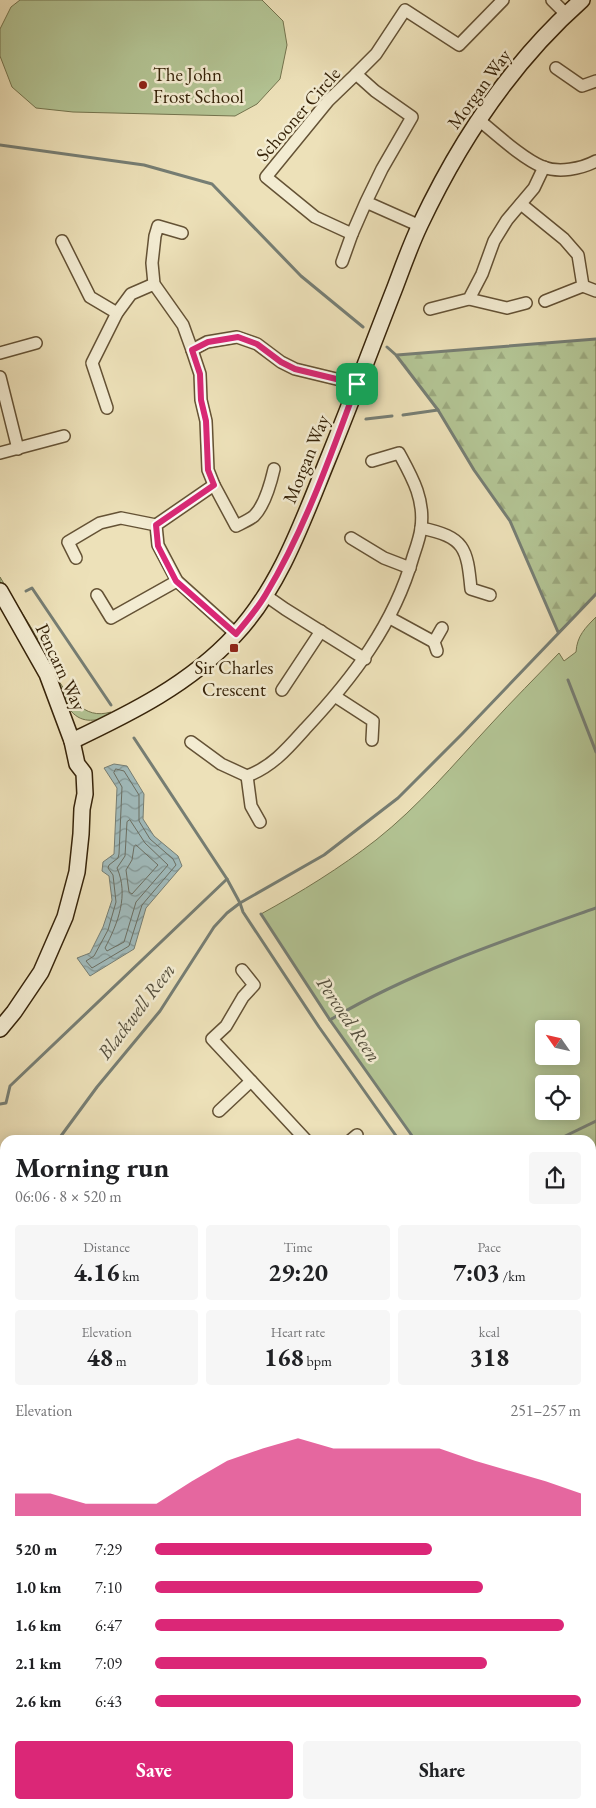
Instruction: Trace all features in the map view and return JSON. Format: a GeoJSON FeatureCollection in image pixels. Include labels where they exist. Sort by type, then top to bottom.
{"type":"FeatureCollection","features":[{"type":"Feature","properties":{"kind":"street"},"geometry":{"type":"LineString","coordinates":[[356,74],[376,54],[405,10],[459,45],[503,0]]}},
{"type":"Feature","properties":{"kind":"street"},"geometry":{"type":"LineString","coordinates":[[552,0],[566,14]]}},
{"type":"Feature","properties":{"kind":"street","name":"Morgan Way"},"geometry":{"type":"LineString","coordinates":[[72,741],[121,719],[162,695],[206,663],[236,634],[266,595],[300,526],[338,435],[420,226],[450,169],[479,120],[535,47],[582,0]]}},
{"type":"Feature","properties":{"kind":"street"},"geometry":{"type":"LineString","coordinates":[[556,68],[582,86],[596,81]]}},
{"type":"Feature","properties":{"kind":"street","name":"Schooner Circle"},"geometry":{"type":"LineString","coordinates":[[356,74],[412,117],[382,169],[366,202],[352,234],[315,217],[266,177],[328,101],[356,74]]}},
{"type":"Feature","properties":{"kind":"street"},"geometry":{"type":"LineString","coordinates":[[479,120],[528,158],[544,167],[569,170],[585,167],[596,161]]}},
{"type":"Feature","properties":{"kind":"street"},"geometry":{"type":"LineString","coordinates":[[469,299],[482,274],[494,241],[507,220],[534,188],[544,167]]}},
{"type":"Feature","properties":{"kind":"street"},"geometry":{"type":"LineString","coordinates":[[366,202],[420,226]]}},
{"type":"Feature","properties":{"kind":"street"},"geometry":{"type":"LineString","coordinates":[[521,204],[564,239],[578,255],[583,286]]}},
{"type":"Feature","properties":{"kind":"street"},"geometry":{"type":"LineString","coordinates":[[182,233],[158,226],[152,264],[154,284],[183,326],[192,350],[200,374],[201,400],[206,421],[208,470],[237,532],[254,516],[267,492],[274,469]]}},
{"type":"Feature","properties":{"kind":"street"},"geometry":{"type":"LineString","coordinates":[[342,262],[352,234]]}},
{"type":"Feature","properties":{"kind":"street"},"geometry":{"type":"LineString","coordinates":[[62,241],[90,297],[118,313]]}},
{"type":"Feature","properties":{"kind":"street"},"geometry":{"type":"LineString","coordinates":[[108,408],[92,363],[130,294],[154,284]]}},
{"type":"Feature","properties":{"kind":"street"},"geometry":{"type":"LineString","coordinates":[[545,301],[583,286],[596,291]]}},
{"type":"Feature","properties":{"kind":"street"},"geometry":{"type":"LineString","coordinates":[[430,309],[469,299],[507,308],[526,303]]}},
{"type":"Feature","properties":{"kind":"street"},"geometry":{"type":"LineString","coordinates":[[192,350],[208,342],[238,337],[257,344],[281,362],[295,369],[357,384]]}},
{"type":"Feature","properties":{"kind":"street"},"geometry":{"type":"LineString","coordinates":[[0,353],[36,343]]}},
{"type":"Feature","properties":{"kind":"street"},"geometry":{"type":"LineString","coordinates":[[0,378],[18,449]]}},
{"type":"Feature","properties":{"kind":"street"},"geometry":{"type":"LineString","coordinates":[[0,453],[64,436]]}},
{"type":"Feature","properties":{"kind":"street"},"geometry":{"type":"LineString","coordinates":[[191,742],[221,764],[247,776],[259,772],[277,759],[336,697],[365,659],[390,618],[410,568],[421,528],[422,505],[415,482],[400,453],[372,461]]}},
{"type":"Feature","properties":{"kind":"street"},"geometry":{"type":"LineString","coordinates":[[76,558],[68,542],[100,523],[121,518],[156,525],[214,485]]}},
{"type":"Feature","properties":{"kind":"street"},"geometry":{"type":"LineString","coordinates":[[156,525],[158,546],[176,581],[236,634]]}},
{"type":"Feature","properties":{"kind":"street"},"geometry":{"type":"LineString","coordinates":[[421,528],[440,532],[457,540],[468,559],[471,589],[490,595]]}},
{"type":"Feature","properties":{"kind":"street"},"geometry":{"type":"LineString","coordinates":[[351,538],[384,558],[410,568]]}},
{"type":"Feature","properties":{"kind":"street"},"geometry":{"type":"LineString","coordinates":[[97,596],[111,618],[176,581]]}},
{"type":"Feature","properties":{"kind":"street","name":"Pencarn Way"},"geometry":{"type":"LineString","coordinates":[[0,591],[47,674],[72,741],[77,764],[74,776],[77,795],[82,809],[77,872],[62,926],[38,978],[0,1029]]}},
{"type":"Feature","properties":{"kind":"street"},"geometry":{"type":"LineString","coordinates":[[266,595],[365,659]]}},
{"type":"Feature","properties":{"kind":"street"},"geometry":{"type":"LineString","coordinates":[[390,618],[436,646],[442,628]]}},
{"type":"Feature","properties":{"kind":"street"},"geometry":{"type":"LineString","coordinates":[[282,690],[322,631]]}},
{"type":"Feature","properties":{"kind":"street"},"geometry":{"type":"LineString","coordinates":[[336,697],[373,721],[372,740]]}},
{"type":"Feature","properties":{"kind":"street"},"geometry":{"type":"LineString","coordinates":[[247,776],[251,806],[260,822]]}},
{"type":"Feature","properties":{"kind":"street"},"geometry":{"type":"LineString","coordinates":[[242,970],[254,985],[243,997],[226,1026],[212,1039],[301,1135]]}},
{"type":"Feature","properties":{"kind":"street"},"geometry":{"type":"LineString","coordinates":[[219,1111],[251,1081]]}},
{"type":"Feature","properties":{"kind":"green space","name":"The John Frost School"},"geometry":{"type":"Polygon","coordinates":[[[20,0],[262,0],[283,21],[287,45],[280,79],[257,104],[235,116],[73,112],[36,108],[12,87],[0,56],[0,29],[11,7],[20,0]]]}},
{"type":"Feature","properties":{"kind":"green space"},"geometry":{"type":"Polygon","coordinates":[[[596,339],[596,594],[558,632],[510,521],[474,470],[438,410],[396,355],[596,339]]]}},
{"type":"Feature","properties":{"kind":"green space"},"geometry":{"type":"Polygon","coordinates":[[[0,577],[35,635],[60,683],[70,697],[88,711],[97,714],[111,712],[112,716],[96,720],[85,720],[71,711],[53,673],[0,585],[0,577]]]}},
{"type":"Feature","properties":{"kind":"green space"},"geometry":{"type":"Polygon","coordinates":[[[596,617],[596,1135],[411,1135],[330,1020],[261,914],[334,870],[392,827],[436,784],[559,653],[564,661],[576,652],[580,637],[596,617]]]}},
{"type":"Feature","properties":{"kind":"water"},"geometry":{"type":"Polygon","coordinates":[[[114,764],[127,766],[144,794],[143,819],[154,836],[178,856],[182,866],[146,908],[134,949],[90,976],[77,958],[90,953],[103,927],[112,900],[109,876],[102,871],[103,862],[114,854],[117,788],[104,768],[114,764]]]}},
{"type":"Feature","properties":{"kind":"waterway"},"geometry":{"type":"LineString","coordinates":[[0,145],[144,165],[212,184],[301,276],[363,327]]}},
{"type":"Feature","properties":{"kind":"waterway"},"geometry":{"type":"LineString","coordinates":[[397,355],[596,339]]}},
{"type":"Feature","properties":{"kind":"waterway"},"geometry":{"type":"LineString","coordinates":[[387,347],[396,355],[438,410],[474,470],[510,521],[558,632]]}},
{"type":"Feature","properties":{"kind":"waterway"},"geometry":{"type":"LineString","coordinates":[[403,415],[438,410]]}},
{"type":"Feature","properties":{"kind":"waterway"},"geometry":{"type":"LineString","coordinates":[[366,419],[392,416]]}},
{"type":"Feature","properties":{"kind":"waterway"},"geometry":{"type":"LineString","coordinates":[[26,591],[32,588],[111,705]]}},
{"type":"Feature","properties":{"kind":"waterway","name":"Blackwell Reen"},"geometry":{"type":"LineString","coordinates":[[62,1135],[97,1087],[160,1011],[214,927],[227,913],[240,903],[324,855],[398,798],[596,594]]}},
{"type":"Feature","properties":{"kind":"waterway"},"geometry":{"type":"LineString","coordinates":[[568,680],[596,752]]}},
{"type":"Feature","properties":{"kind":"waterway"},"geometry":{"type":"LineString","coordinates":[[134,738],[227,879],[243,912],[319,1027],[395,1135]]}},
{"type":"Feature","properties":{"kind":"waterway"},"geometry":{"type":"LineString","coordinates":[[0,1104],[6,1103],[10,1086],[227,879]]}},
{"type":"Feature","properties":{"kind":"waterway"},"geometry":{"type":"LineString","coordinates":[[330,1020],[426,972],[494,944],[596,908]]}},
{"type":"Feature","properties":{"kind":"waterway","name":"Percoed Reen"},"geometry":{"type":"LineString","coordinates":[[261,914],[330,1020],[411,1135]]}},
{"type":"Feature","properties":{"kind":"waterway"},"geometry":{"type":"LineString","coordinates":[[567,1135],[596,1121]]}},
{"type":"Feature","properties":{"kind":"place","name":"The John Frost School"},"geometry":{"type":"Point","coordinates":[143,85]}},
{"type":"Feature","properties":{"kind":"place","name":"Sir Charles Crescent"},"geometry":{"type":"Point","coordinates":[234,648]}},
{"type":"Feature","properties":{"kind":"route"},"geometry":{"type":"LineString","coordinates":[[238,337],[257,344],[281,362],[295,369],[357,384],[338,435],[285,559],[266,595],[236,634],[176,581],[158,546],[156,525],[214,485],[208,470],[206,421],[201,400],[200,374],[192,350],[208,342],[238,337]]}}]}
